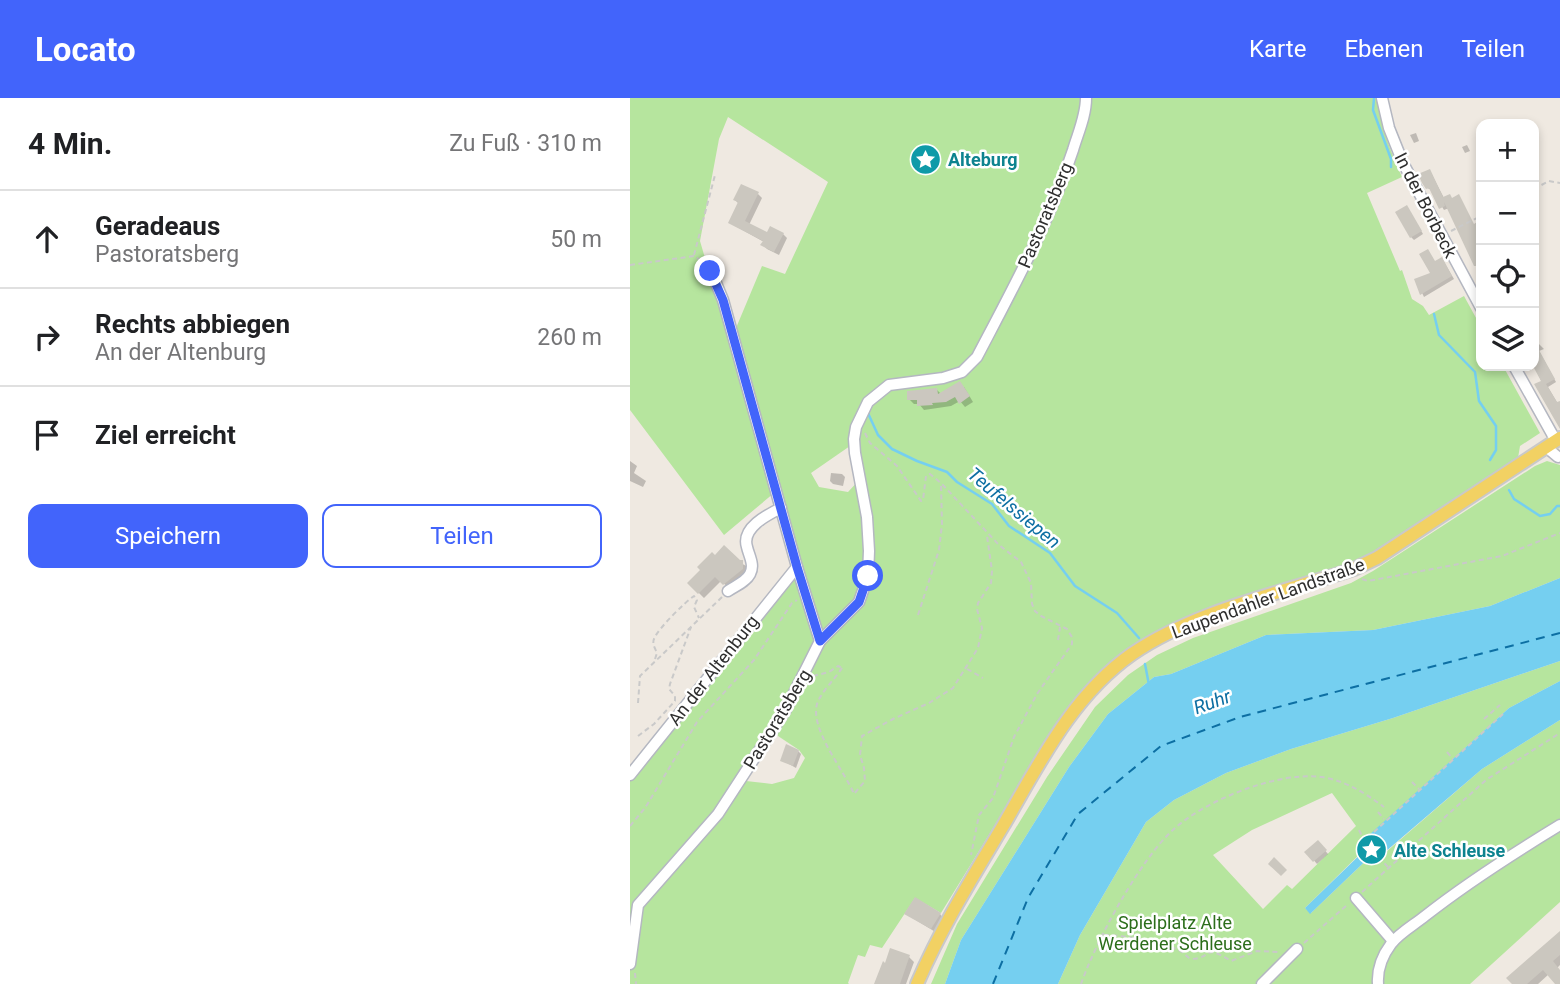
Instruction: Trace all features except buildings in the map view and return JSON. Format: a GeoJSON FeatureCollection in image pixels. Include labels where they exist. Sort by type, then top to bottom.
{"type":"FeatureCollection","features":[{"type":"Feature","properties":{"kind":"main road","name":"Laupendahler Landstraße"},"geometry":{"type":"LineString","coordinates":[[918,984],[950,915],[1057,733],[1084,698],[1112,670],[1151,643],[1206,618],[1354,569],[1377,558],[1554,442]]}},
{"type":"Feature","properties":{"kind":"street","name":"Pastoratsberg"},"geometry":{"type":"LineString","coordinates":[[630,964],[638,905],[718,814],[785,711],[806,674],[820,641],[859,602],[868,576],[869,551],[867,517],[854,439],[856,427],[868,402],[889,385],[943,379],[962,372],[977,357],[1036,244],[1059,193],[1082,120],[1086,98]]}},
{"type":"Feature","properties":{"kind":"street","name":"In der Borbeck"},"geometry":{"type":"LineString","coordinates":[[1382,98],[1386,119],[1403,163],[1476,299]]}},
{"type":"Feature","properties":{"kind":"street"},"geometry":{"type":"LineString","coordinates":[[710,271],[723,300],[820,641]]}},
{"type":"Feature","properties":{"kind":"street"},"geometry":{"type":"LineString","coordinates":[[1517,371],[1554,442],[1558,457]]}},
{"type":"Feature","properties":{"kind":"street"},"geometry":{"type":"LineString","coordinates":[[728,592],[751,573],[751,560],[746,545],[748,532],[781,508]]}},
{"type":"Feature","properties":{"kind":"street","name":"An der Altenburg"},"geometry":{"type":"LineString","coordinates":[[630,775],[797,567]]}},
{"type":"Feature","properties":{"kind":"street"},"geometry":{"type":"LineString","coordinates":[[1378,984],[1382,956],[1393,941],[1440,904],[1518,850],[1560,825]]}},
{"type":"Feature","properties":{"kind":"street"},"geometry":{"type":"LineString","coordinates":[[1356,898],[1393,941]]}},
{"type":"Feature","properties":{"kind":"street"},"geometry":{"type":"LineString","coordinates":[[1262,984],[1295,950]]}},
{"type":"Feature","properties":{"kind":"path"},"geometry":{"type":"LineString","coordinates":[[694,256],[715,175]]}},
{"type":"Feature","properties":{"kind":"path"},"geometry":{"type":"LineString","coordinates":[[1539,186],[1549,181],[1560,183]]}},
{"type":"Feature","properties":{"kind":"path"},"geometry":{"type":"LineString","coordinates":[[1441,236],[1476,218]]}},
{"type":"Feature","properties":{"kind":"path"},"geometry":{"type":"LineString","coordinates":[[630,265],[694,256]]}},
{"type":"Feature","properties":{"kind":"path"},"geometry":{"type":"LineString","coordinates":[[694,256],[710,271]]}},
{"type":"Feature","properties":{"kind":"path"},"geometry":{"type":"LineString","coordinates":[[864,429],[870,443],[897,466],[921,501],[926,476],[930,474],[987,533],[1021,562],[1031,583],[1035,611],[1067,629],[1072,637],[1072,644],[1037,694],[1014,737],[993,797],[979,815],[972,839],[971,859]]}},
{"type":"Feature","properties":{"kind":"path"},"geometry":{"type":"LineString","coordinates":[[918,615],[939,550],[942,524],[941,483]]}},
{"type":"Feature","properties":{"kind":"path"},"geometry":{"type":"LineString","coordinates":[[806,674],[815,676],[838,666],[842,668],[817,702],[815,718],[854,794],[865,781],[860,755],[862,736],[953,688],[978,648],[982,628],[978,603],[991,583],[992,571],[987,533]]}},
{"type":"Feature","properties":{"kind":"path"},"geometry":{"type":"LineString","coordinates":[[1354,569],[1359,578],[1368,581],[1502,556],[1560,533]]}},
{"type":"Feature","properties":{"kind":"path"},"geometry":{"type":"LineString","coordinates":[[638,703],[640,676],[728,592]]}},
{"type":"Feature","properties":{"kind":"path"},"geometry":{"type":"LineString","coordinates":[[654,662],[657,653],[653,645],[654,637],[685,602],[694,596],[697,600],[694,607],[699,618]]}},
{"type":"Feature","properties":{"kind":"path"},"geometry":{"type":"LineString","coordinates":[[630,826],[645,808],[697,722],[754,660],[792,603],[806,596]]}},
{"type":"Feature","properties":{"kind":"path"},"geometry":{"type":"LineString","coordinates":[[638,736],[654,724],[675,701],[675,696],[669,689],[670,684],[691,626]]}},
{"type":"Feature","properties":{"kind":"path"},"geometry":{"type":"LineString","coordinates":[[1058,640],[1060,626]]}},
{"type":"Feature","properties":{"kind":"path"},"geometry":{"type":"LineString","coordinates":[[966,668],[983,678]]}},
{"type":"Feature","properties":{"kind":"path"},"geometry":{"type":"LineString","coordinates":[[1484,719],[1500,705]]}},
{"type":"Feature","properties":{"kind":"path"},"geometry":{"type":"LineString","coordinates":[[1374,832],[1503,714]]}},
{"type":"Feature","properties":{"kind":"path"},"geometry":{"type":"LineString","coordinates":[[1103,935],[1122,936],[1163,945],[1182,952],[1191,959],[1200,958],[1211,951],[1231,961],[1257,951],[1295,950],[1486,780],[1560,733]]}},
{"type":"Feature","properties":{"kind":"path"},"geometry":{"type":"LineString","coordinates":[[1447,752],[1454,760]]}},
{"type":"Feature","properties":{"kind":"path"},"geometry":{"type":"LineString","coordinates":[[1081,984],[1103,935],[1146,863],[1162,841],[1192,815],[1226,798],[1270,782],[1319,777],[1357,789],[1384,807]]}},
{"type":"Feature","properties":{"kind":"path"},"geometry":{"type":"LineString","coordinates":[[1412,782],[1420,790]]}},
{"type":"Feature","properties":{"kind":"path"},"geometry":{"type":"LineString","coordinates":[[1378,812],[1386,821]]}},
{"type":"Feature","properties":{"kind":"path"},"geometry":{"type":"LineString","coordinates":[[1359,830],[1366,844],[1388,868]]}},
{"type":"Feature","properties":{"kind":"green space"},"geometry":{"type":"Polygon","coordinates":[[[630,98],[1378,98],[1384,129],[1402,177],[1367,193],[1400,271],[1402,270],[1412,299],[1423,306],[1429,315],[1464,296],[1476,318],[1476,371],[1506,371],[1540,433],[1520,446],[1518,458],[1376,552],[1123,654],[1052,732],[941,913],[915,898],[882,948],[870,945],[865,957],[858,955],[849,984],[630,984],[630,779],[801,560],[736,328],[762,266],[785,274],[828,182],[728,117],[719,139],[700,241],[774,493],[724,535],[630,410],[630,98]],[[850,446],[811,473],[819,487],[848,492],[862,477],[850,446]],[[769,730],[737,780],[772,784],[794,778],[805,758],[799,750],[769,730]]]}},
{"type":"Feature","properties":{"kind":"green space"},"geometry":{"type":"Polygon","coordinates":[[[1547,461],[1560,465],[1560,578],[1490,606],[1373,630],[1266,635],[1171,674],[1154,677],[1108,714],[1069,767],[961,940],[945,984],[931,984],[957,924],[1047,777],[1095,707],[1128,675],[1157,655],[1193,638],[1351,583],[1547,461]]]}},
{"type":"Feature","properties":{"kind":"green space","name":"Spielplatz Alte Werdener Schleuse"},"geometry":{"type":"Polygon","coordinates":[[[1560,661],[1560,681],[1509,708],[1370,835],[1372,842],[1305,908],[1311,913],[1378,849],[1386,852],[1482,769],[1560,720],[1560,902],[1470,984],[1058,984],[1080,935],[1146,822],[1174,800],[1226,773],[1291,749],[1393,718],[1560,661]],[[1332,793],[1252,830],[1213,855],[1263,909],[1287,885],[1292,889],[1356,826],[1332,793]]]}},
{"type":"Feature","properties":{"kind":"water","name":"Ruhr"},"geometry":{"type":"Polygon","coordinates":[[[1560,578],[1560,661],[1393,718],[1291,749],[1226,773],[1174,800],[1146,822],[1080,935],[1058,984],[945,984],[961,940],[1069,767],[1108,714],[1154,677],[1171,674],[1266,635],[1373,630],[1490,606],[1560,578]]]}},
{"type":"Feature","properties":{"kind":"water"},"geometry":{"type":"Polygon","coordinates":[[[1560,681],[1560,720],[1482,769],[1385,852],[1378,849],[1310,914],[1305,908],[1372,843],[1369,835],[1509,708],[1560,681]]]}},
{"type":"Feature","properties":{"kind":"waterway"},"geometry":{"type":"LineString","coordinates":[[1374,98],[1373,110],[1391,159],[1391,167]]}},
{"type":"Feature","properties":{"kind":"waterway"},"geometry":{"type":"LineString","coordinates":[[1434,314],[1439,335],[1475,372],[1479,401],[1496,426],[1496,450],[1490,460]]}},
{"type":"Feature","properties":{"kind":"waterway","name":"Teufelssiepen"},"geometry":{"type":"LineString","coordinates":[[867,411],[878,435],[892,449],[947,472],[957,482],[992,504],[1009,526],[1050,553],[1075,586],[1117,613],[1139,638]]}},
{"type":"Feature","properties":{"kind":"waterway"},"geometry":{"type":"LineString","coordinates":[[1509,490],[1514,499],[1540,516],[1550,514],[1560,506]]}},
{"type":"Feature","properties":{"kind":"waterway","name":"Teufelssiepen"},"geometry":{"type":"LineString","coordinates":[[1145,664],[1149,685]]}},
{"type":"Feature","properties":{"kind":"ferry route"},"geometry":{"type":"LineString","coordinates":[[993,984],[1028,898],[1078,814],[1161,746],[1240,717],[1560,633]]}},
{"type":"Feature","properties":{"kind":"place","name":"Alteburg"},"geometry":{"type":"Point","coordinates":[925,159]}},
{"type":"Feature","properties":{"kind":"place","name":"Alte Schleuse"},"geometry":{"type":"Point","coordinates":[1371,850]}},
{"type":"Feature","properties":{"kind":"route"},"geometry":{"type":"LineString","coordinates":[[710,271],[723,300],[820,641],[859,602],[868,576]]}}]}
